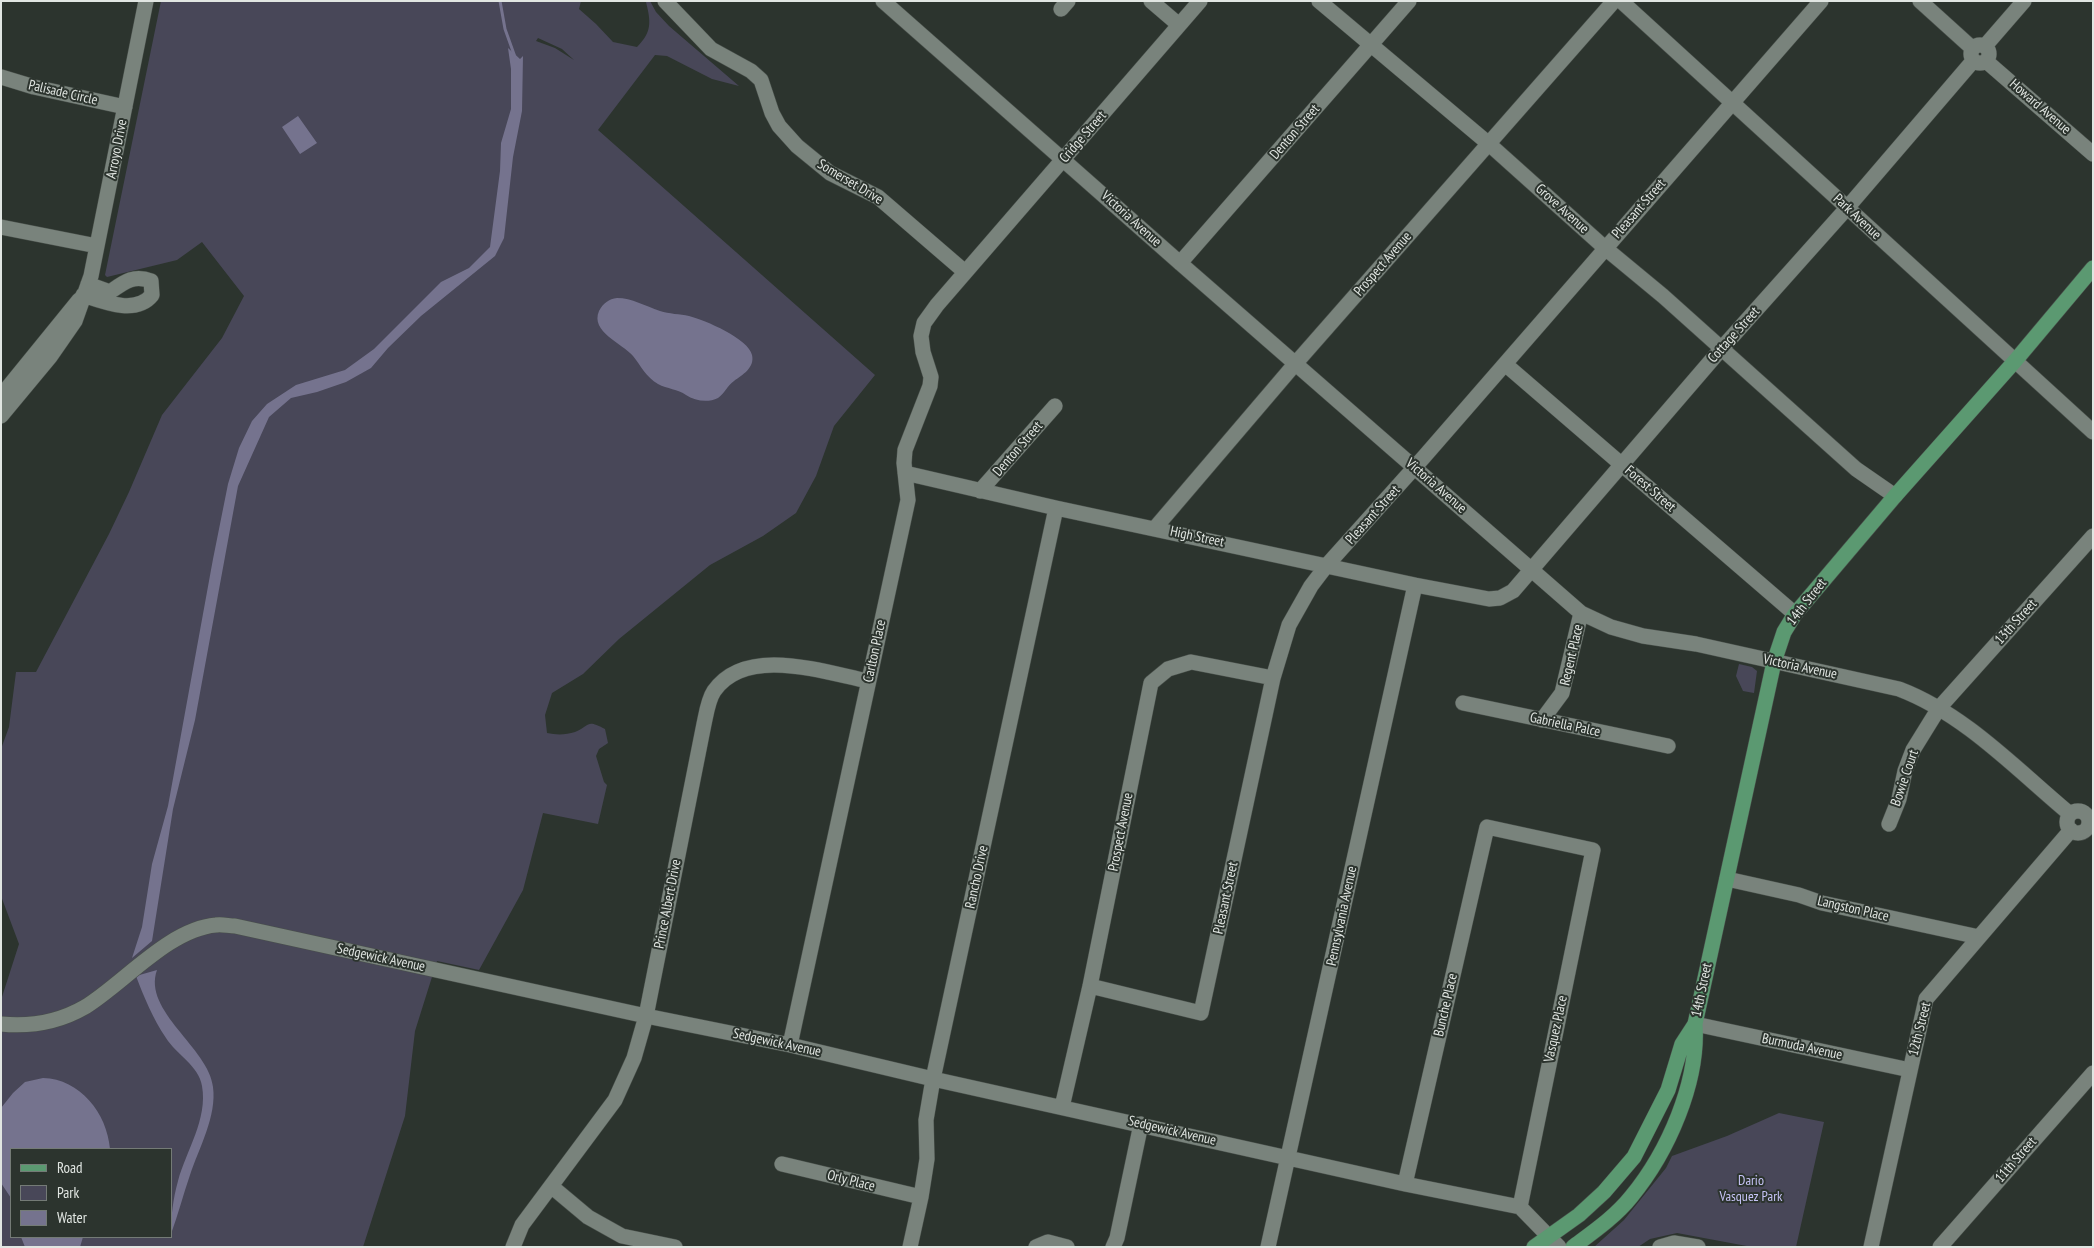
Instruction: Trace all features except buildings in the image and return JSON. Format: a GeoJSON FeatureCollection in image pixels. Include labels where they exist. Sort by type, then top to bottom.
{"type":"FeatureCollection","features":[{"type":"Feature","properties":{"kind":"main road","name":"14th Street"},"geometry":{"type":"LineString","coordinates":[[1573,1247],[1602,1225],[1630,1198],[1669,1139],[1680,1109],[1696,1042],[1695,1024],[1774,662],[1784,632],[1795,614],[1895,496],[2015,361],[2093,268]]}},
{"type":"Feature","properties":{"kind":"main road","name":"14th Street"},"geometry":{"type":"LineString","coordinates":[[1534,1247],[1554,1242],[1604,1192],[1634,1157],[1668,1090],[1682,1044],[1695,1024]]}},
{"type":"Feature","properties":{"kind":"street","name":"Arroyo Drive"},"geometry":{"type":"LineString","coordinates":[[1,416],[7,391],[75,321],[86,289],[97,246],[146,1]]}},
{"type":"Feature","properties":{"kind":"street","name":"Somerset Drive"},"geometry":{"type":"LineString","coordinates":[[665,1],[712,49],[751,71],[762,80],[772,113],[779,126],[797,146],[830,173],[878,197],[964,272]]}},
{"type":"Feature","properties":{"kind":"street","name":"Victoria Avenue"},"geometry":{"type":"LineString","coordinates":[[883,1],[901,7],[1064,160],[1581,613],[1611,627],[1643,636],[1696,644],[1900,688],[1919,696],[1939,708],[1988,744],[2083,821]]}},
{"type":"Feature","properties":{"kind":"street"},"geometry":{"type":"LineString","coordinates":[[1151,1],[1179,25]]}},
{"type":"Feature","properties":{"kind":"street","name":"Cridge Street"},"geometry":{"type":"LineString","coordinates":[[964,272],[1064,160],[1200,1]]}},
{"type":"Feature","properties":{"kind":"street","name":"Grove Avenue"},"geometry":{"type":"LineString","coordinates":[[1319,1],[1370,46],[1489,144],[1605,248],[1722,348],[1856,469],[1895,496]]}},
{"type":"Feature","properties":{"kind":"street","name":"Denton Street"},"geometry":{"type":"LineString","coordinates":[[1180,263],[1410,1]]}},
{"type":"Feature","properties":{"kind":"street","name":"Prospect Avenue"},"geometry":{"type":"LineString","coordinates":[[1155,528],[1295,364],[1614,1]]}},
{"type":"Feature","properties":{"kind":"street","name":"Park Avenue"},"geometry":{"type":"LineString","coordinates":[[1621,1],[2093,432]]}},
{"type":"Feature","properties":{"kind":"street","name":"Pleasant Street"},"geometry":{"type":"LineString","coordinates":[[1090,986],[1201,1013],[1273,678],[1289,625],[1311,586],[1327,565],[1415,468],[1821,1]]}},
{"type":"Feature","properties":{"kind":"street","name":"Howard Avenue"},"geometry":{"type":"LineString","coordinates":[[1920,1],[2093,154]]}},
{"type":"Feature","properties":{"kind":"street","name":"Cottage Street"},"geometry":{"type":"LineString","coordinates":[[1489,599],[1500,598],[1513,591],[1722,348],[1847,208],[2024,1]]}},
{"type":"Feature","properties":{"kind":"street","name":"Palisade Circle"},"geometry":{"type":"LineString","coordinates":[[1,77],[34,87],[125,107]]}},
{"type":"Feature","properties":{"kind":"street"},"geometry":{"type":"LineString","coordinates":[[1,227],[97,246]]}},
{"type":"Feature","properties":{"kind":"street","name":"Carlton Place"},"geometry":{"type":"LineString","coordinates":[[790,1045],[908,500],[905,450],[930,386],[931,377],[921,341],[922,330],[936,305],[964,272]]}},
{"type":"Feature","properties":{"kind":"street","name":"Forest Street"},"geometry":{"type":"LineString","coordinates":[[1505,364],[1795,614]]}},
{"type":"Feature","properties":{"kind":"street","name":"Denton Street"},"geometry":{"type":"LineString","coordinates":[[980,492],[1055,406]]}},
{"type":"Feature","properties":{"kind":"street","name":"High Street"},"geometry":{"type":"LineString","coordinates":[[905,473],[980,492],[1327,565],[1415,586],[1489,599]]}},
{"type":"Feature","properties":{"kind":"street","name":"Rancho Drive"},"geometry":{"type":"LineString","coordinates":[[910,1247],[927,1159],[926,1120],[933,1079],[1056,508]]}},
{"type":"Feature","properties":{"kind":"street","name":"13th Street"},"geometry":{"type":"LineString","coordinates":[[1939,708],[2093,536]]}},
{"type":"Feature","properties":{"kind":"street","name":"Pennsylvania Avenue"},"geometry":{"type":"LineString","coordinates":[[1268,1247],[1415,586]]}},
{"type":"Feature","properties":{"kind":"street","name":"Regent Place"},"geometry":{"type":"LineString","coordinates":[[1542,720],[1562,693],[1581,613]]}},
{"type":"Feature","properties":{"kind":"street","name":"Prospect Avenue"},"geometry":{"type":"LineString","coordinates":[[1062,1107],[1090,986],[1151,683],[1168,669],[1191,662],[1273,678]]}},
{"type":"Feature","properties":{"kind":"street","name":"Prince Albert Drive"},"geometry":{"type":"LineString","coordinates":[[513,1247],[522,1225],[615,1100],[634,1058],[646,1016],[704,724],[713,692],[728,677],[751,666],[783,664],[868,681]]}},
{"type":"Feature","properties":{"kind":"street","name":"Gabriella Palce"},"geometry":{"type":"LineString","coordinates":[[1463,703],[1668,746]]}},
{"type":"Feature","properties":{"kind":"street","name":"Bowie Court"},"geometry":{"type":"LineString","coordinates":[[1889,824],[1899,799],[1905,771],[1913,750],[1939,708]]}},
{"type":"Feature","properties":{"kind":"street","name":"12th Street"},"geometry":{"type":"LineString","coordinates":[[1871,1247],[1926,999],[2083,821]]}},
{"type":"Feature","properties":{"kind":"street","name":"Vasquez Place"},"geometry":{"type":"LineString","coordinates":[[1487,827],[1593,850],[1520,1207]]}},
{"type":"Feature","properties":{"kind":"street","name":"Bunche Place"},"geometry":{"type":"LineString","coordinates":[[1405,1184],[1487,827]]}},
{"type":"Feature","properties":{"kind":"street","name":"Langston Place"},"geometry":{"type":"LineString","coordinates":[[1727,879],[1799,895],[1822,903],[1979,937]]}},
{"type":"Feature","properties":{"kind":"street","name":"Sedgewick Avenue"},"geometry":{"type":"LineString","coordinates":[[1,1024],[34,1025],[61,1018],[90,1003],[146,959],[196,929],[216,925],[235,926],[646,1016],[790,1045],[933,1079],[1405,1184],[1520,1207]]}},
{"type":"Feature","properties":{"kind":"street","name":"Burmuda Avenue"},"geometry":{"type":"LineString","coordinates":[[1695,1024],[1910,1070]]}},
{"type":"Feature","properties":{"kind":"street","name":"11th Street"},"geometry":{"type":"LineString","coordinates":[[1940,1247],[2093,1073]]}},
{"type":"Feature","properties":{"kind":"street"},"geometry":{"type":"LineString","coordinates":[[1113,1247],[1117,1238],[1141,1124]]}},
{"type":"Feature","properties":{"kind":"street","name":"Orly Place"},"geometry":{"type":"LineString","coordinates":[[782,1164],[921,1197]]}},
{"type":"Feature","properties":{"kind":"street"},"geometry":{"type":"LineString","coordinates":[[551,1186],[588,1217],[622,1236],[675,1247]]}},
{"type":"Feature","properties":{"kind":"street"},"geometry":{"type":"LineString","coordinates":[[1520,1207],[1554,1242]]}},
{"type":"Feature","properties":{"kind":"street"},"geometry":{"type":"LineString","coordinates":[[1036,1247],[1048,1242],[1067,1247]]}},
{"type":"Feature","properties":{"kind":"street"},"geometry":{"type":"LineString","coordinates":[[1660,1247],[1674,1243],[1698,1247]]}},
{"type":"Feature","properties":{"kind":"green space"},"geometry":{"type":"Polygon","coordinates":[[[161,1],[581,1],[579,9],[613,42],[637,47],[648,31],[649,15],[646,2],[650,1],[656,12],[669,26],[739,86],[712,79],[667,56],[655,55],[598,130],[875,375],[834,426],[816,476],[796,513],[763,536],[710,565],[619,639],[583,674],[552,693],[545,715],[547,733],[572,733],[589,724],[595,724],[605,729],[608,743],[599,749],[596,756],[604,782],[607,785],[598,824],[543,813],[523,890],[479,970],[437,961],[415,1031],[405,1116],[363,1247],[1,1247],[1,1000],[19,944],[1,896],[1,749],[9,727],[16,672],[36,672],[109,534],[162,415],[222,338],[244,296],[202,242],[177,260],[107,277],[105,275],[161,1]],[[538,38],[536,41],[555,48],[574,60],[562,49],[538,38]]]}},
{"type":"Feature","properties":{"kind":"green space"},"geometry":{"type":"Polygon","coordinates":[[[1739,664],[1752,667],[1757,671],[1754,693],[1743,691],[1736,676],[1739,664]]]}},
{"type":"Feature","properties":{"kind":"green space","name":"Dario Vasquez Park"},"geometry":{"type":"Polygon","coordinates":[[[1779,1113],[1824,1122],[1796,1247],[1752,1247],[1677,1233],[1650,1239],[1638,1247],[1594,1247],[1624,1220],[1666,1168],[1672,1156],[1727,1136],[1779,1113]]]}},
{"type":"Feature","properties":{"kind":"water"},"geometry":{"type":"Polygon","coordinates":[[[508,48],[520,59],[523,56],[522,111],[513,157],[504,238],[495,256],[421,316],[388,348],[371,368],[346,382],[317,392],[291,398],[269,417],[238,486],[195,720],[173,809],[152,941],[132,958],[142,927],[152,864],[168,806],[213,559],[228,484],[239,448],[252,421],[267,404],[296,385],[345,370],[374,349],[441,282],[469,268],[490,247],[500,171],[501,143],[511,109],[511,69],[508,48]]]}},
{"type":"Feature","properties":{"kind":"water"},"geometry":{"type":"Polygon","coordinates":[[[298,116],[317,143],[300,154],[282,127],[298,116]]]}},
{"type":"Feature","properties":{"kind":"water"},"geometry":{"type":"Polygon","coordinates":[[[617,298],[633,301],[663,312],[686,315],[715,326],[735,337],[749,349],[752,355],[752,364],[718,398],[710,400],[693,399],[680,391],[658,384],[647,375],[628,351],[608,337],[599,325],[597,318],[601,308],[606,302],[617,298]]]}},
{"type":"Feature","properties":{"kind":"water"},"geometry":{"type":"Polygon","coordinates":[[[157,970],[155,985],[159,1000],[167,1015],[209,1072],[213,1087],[214,1098],[210,1120],[172,1231],[172,1214],[176,1188],[202,1111],[202,1086],[197,1072],[170,1044],[161,1031],[136,976],[157,970]]]}},
{"type":"Feature","properties":{"kind":"water"},"geometry":{"type":"Polygon","coordinates":[[[43,1078],[56,1080],[69,1084],[80,1091],[97,1111],[108,1136],[110,1148],[10,1148],[10,1196],[1,1183],[1,1108],[25,1082],[43,1078]]]}},
{"type":"Feature","properties":{"kind":"water"},"geometry":{"type":"Polygon","coordinates":[[[21,1238],[83,1238],[80,1247],[25,1247],[21,1238]]]}},
{"type":"Feature","properties":{"kind":"waterway"},"geometry":{"type":"LineString","coordinates":[[500,1],[505,29],[515,57]]}}]}
